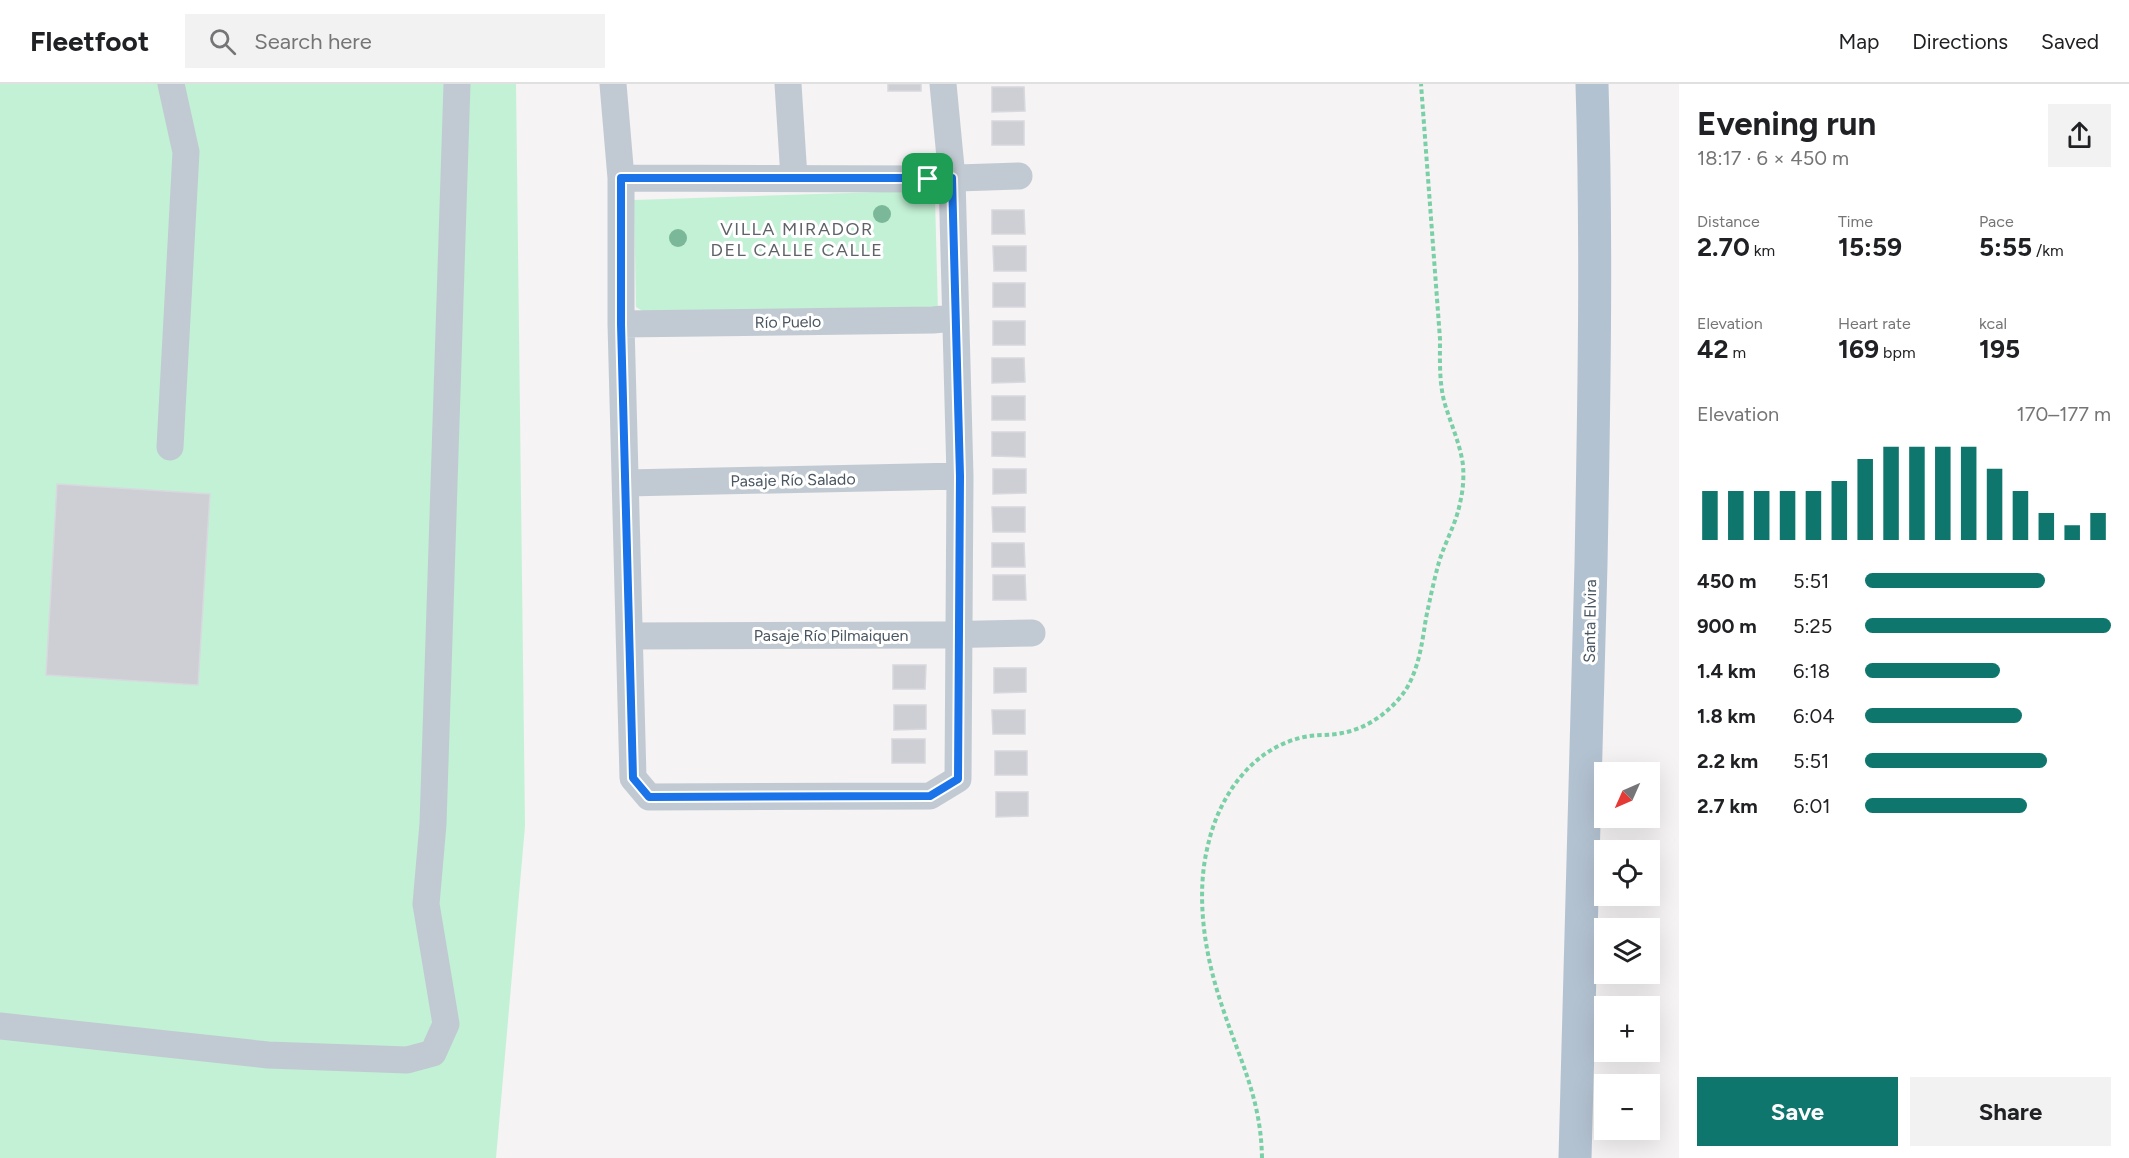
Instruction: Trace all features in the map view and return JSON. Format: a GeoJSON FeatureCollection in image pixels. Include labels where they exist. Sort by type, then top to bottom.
{"type":"FeatureCollection","features":[{"type":"Feature","properties":{"kind":"main road","name":"Santa Elvira"},"geometry":{"type":"LineString","coordinates":[[1575,1158],[1585,872],[1596,292],[1596,193],[1592,84]]}},
{"type":"Feature","properties":{"kind":"street"},"geometry":{"type":"LineString","coordinates":[[170,447],[186,152],[171,84]]}},
{"type":"Feature","properties":{"kind":"street"},"geometry":{"type":"LineString","coordinates":[[0,1026],[268,1055],[407,1060],[433,1053],[446,1024],[426,904],[433,824],[457,84]]}},
{"type":"Feature","properties":{"kind":"street"},"geometry":{"type":"LineString","coordinates":[[613,84],[621,178],[621,324],[633,778],[649,797],[930,796],[958,779],[960,476],[952,178],[943,84]]}},
{"type":"Feature","properties":{"kind":"street"},"geometry":{"type":"LineString","coordinates":[[788,84],[794,178]]}},
{"type":"Feature","properties":{"kind":"street"},"geometry":{"type":"LineString","coordinates":[[621,178],[1018,176]]}},
{"type":"Feature","properties":{"kind":"street","name":"Río Puelo"},"geometry":{"type":"LineString","coordinates":[[621,324],[954,318]]}},
{"type":"Feature","properties":{"kind":"street","name":"Pasaje Río Salado"},"geometry":{"type":"LineString","coordinates":[[626,483],[960,476]]}},
{"type":"Feature","properties":{"kind":"street","name":"Pasaje Río Pilmaiquen"},"geometry":{"type":"LineString","coordinates":[[630,636],[1032,633]]}},
{"type":"Feature","properties":{"kind":"path"},"geometry":{"type":"LineString","coordinates":[[1262,1158],[1253,1090],[1221,1004],[1212,967],[1202,910],[1203,867],[1208,844],[1220,811],[1230,791],[1250,766],[1283,744],[1302,737],[1341,734],[1361,727],[1378,717],[1404,691],[1419,661],[1434,582],[1460,505],[1463,485],[1463,465],[1459,446],[1443,398],[1421,84]]}},
{"type":"Feature","properties":{"kind":"green space"},"geometry":{"type":"Polygon","coordinates":[[[0,84],[516,84],[525,826],[496,1158],[0,1158],[0,84]]]}},
{"type":"Feature","properties":{"kind":"green space"},"geometry":{"type":"Polygon","coordinates":[[[912,191],[935,199],[938,312],[651,316],[636,307],[634,200],[912,191]]]}},
{"type":"Feature","properties":{"kind":"building"},"geometry":{"type":"Polygon","coordinates":[[[888,84],[921,84],[921,91],[888,91],[888,84]]]}},
{"type":"Feature","properties":{"kind":"building"},"geometry":{"type":"Polygon","coordinates":[[[992,87],[1024,87],[1025,111],[992,112],[992,87]]]}},
{"type":"Feature","properties":{"kind":"building"},"geometry":{"type":"Polygon","coordinates":[[[992,121],[1024,121],[1024,145],[992,145],[992,121]]]}},
{"type":"Feature","properties":{"kind":"building"},"geometry":{"type":"Polygon","coordinates":[[[992,210],[1024,210],[1025,234],[992,234],[992,210]]]}},
{"type":"Feature","properties":{"kind":"building"},"geometry":{"type":"Polygon","coordinates":[[[993,246],[1026,246],[1026,271],[994,271],[993,246]]]}},
{"type":"Feature","properties":{"kind":"building"},"geometry":{"type":"Polygon","coordinates":[[[993,283],[1025,283],[1025,307],[993,307],[993,283]]]}},
{"type":"Feature","properties":{"kind":"building"},"geometry":{"type":"Polygon","coordinates":[[[993,321],[1025,321],[1025,345],[993,345],[993,321]]]}},
{"type":"Feature","properties":{"kind":"building"},"geometry":{"type":"Polygon","coordinates":[[[992,358],[1024,358],[1025,382],[992,383],[992,358]]]}},
{"type":"Feature","properties":{"kind":"building"},"geometry":{"type":"Polygon","coordinates":[[[992,396],[1025,396],[1025,420],[992,420],[992,396]]]}},
{"type":"Feature","properties":{"kind":"building"},"geometry":{"type":"Polygon","coordinates":[[[992,432],[1025,432],[1025,457],[992,456],[992,432]]]}},
{"type":"Feature","properties":{"kind":"building"},"geometry":{"type":"Polygon","coordinates":[[[993,469],[1026,469],[1026,493],[993,494],[993,469]]]}},
{"type":"Feature","properties":{"kind":"building"},"geometry":{"type":"Polygon","coordinates":[[[57,484],[210,494],[198,685],[46,675],[57,484]]]}},
{"type":"Feature","properties":{"kind":"building"},"geometry":{"type":"Polygon","coordinates":[[[992,507],[1025,507],[1025,532],[993,532],[992,507]]]}},
{"type":"Feature","properties":{"kind":"building"},"geometry":{"type":"Polygon","coordinates":[[[992,543],[1024,543],[1025,567],[992,567],[992,543]]]}},
{"type":"Feature","properties":{"kind":"building"},"geometry":{"type":"Polygon","coordinates":[[[993,575],[1025,575],[1026,600],[993,600],[993,575]]]}},
{"type":"Feature","properties":{"kind":"building"},"geometry":{"type":"Polygon","coordinates":[[[893,665],[926,665],[925,689],[893,689],[893,665]]]}},
{"type":"Feature","properties":{"kind":"building"},"geometry":{"type":"Polygon","coordinates":[[[994,668],[1026,668],[1026,692],[994,693],[994,668]]]}},
{"type":"Feature","properties":{"kind":"building"},"geometry":{"type":"Polygon","coordinates":[[[894,705],[926,705],[926,729],[894,730],[894,705]]]}},
{"type":"Feature","properties":{"kind":"building"},"geometry":{"type":"Polygon","coordinates":[[[992,710],[1025,710],[1025,734],[993,734],[992,710]]]}},
{"type":"Feature","properties":{"kind":"building"},"geometry":{"type":"Polygon","coordinates":[[[892,739],[925,739],[925,763],[892,763],[892,739]]]}},
{"type":"Feature","properties":{"kind":"building"},"geometry":{"type":"Polygon","coordinates":[[[995,751],[1027,751],[1027,775],[995,775],[995,751]]]}},
{"type":"Feature","properties":{"kind":"building"},"geometry":{"type":"Polygon","coordinates":[[[996,792],[1028,792],[1028,816],[996,817],[996,792]]]}},
{"type":"Feature","properties":{"kind":"district","name":"VILLA MIRADOR DEL CALLE CALLE"},"geometry":{"type":"Point","coordinates":[797,239]}},
{"type":"Feature","properties":{"kind":"route"},"geometry":{"type":"LineString","coordinates":[[621,178],[928,179],[952,178],[960,476],[958,779],[930,796],[649,797],[633,778],[621,324],[621,178]]}}]}
